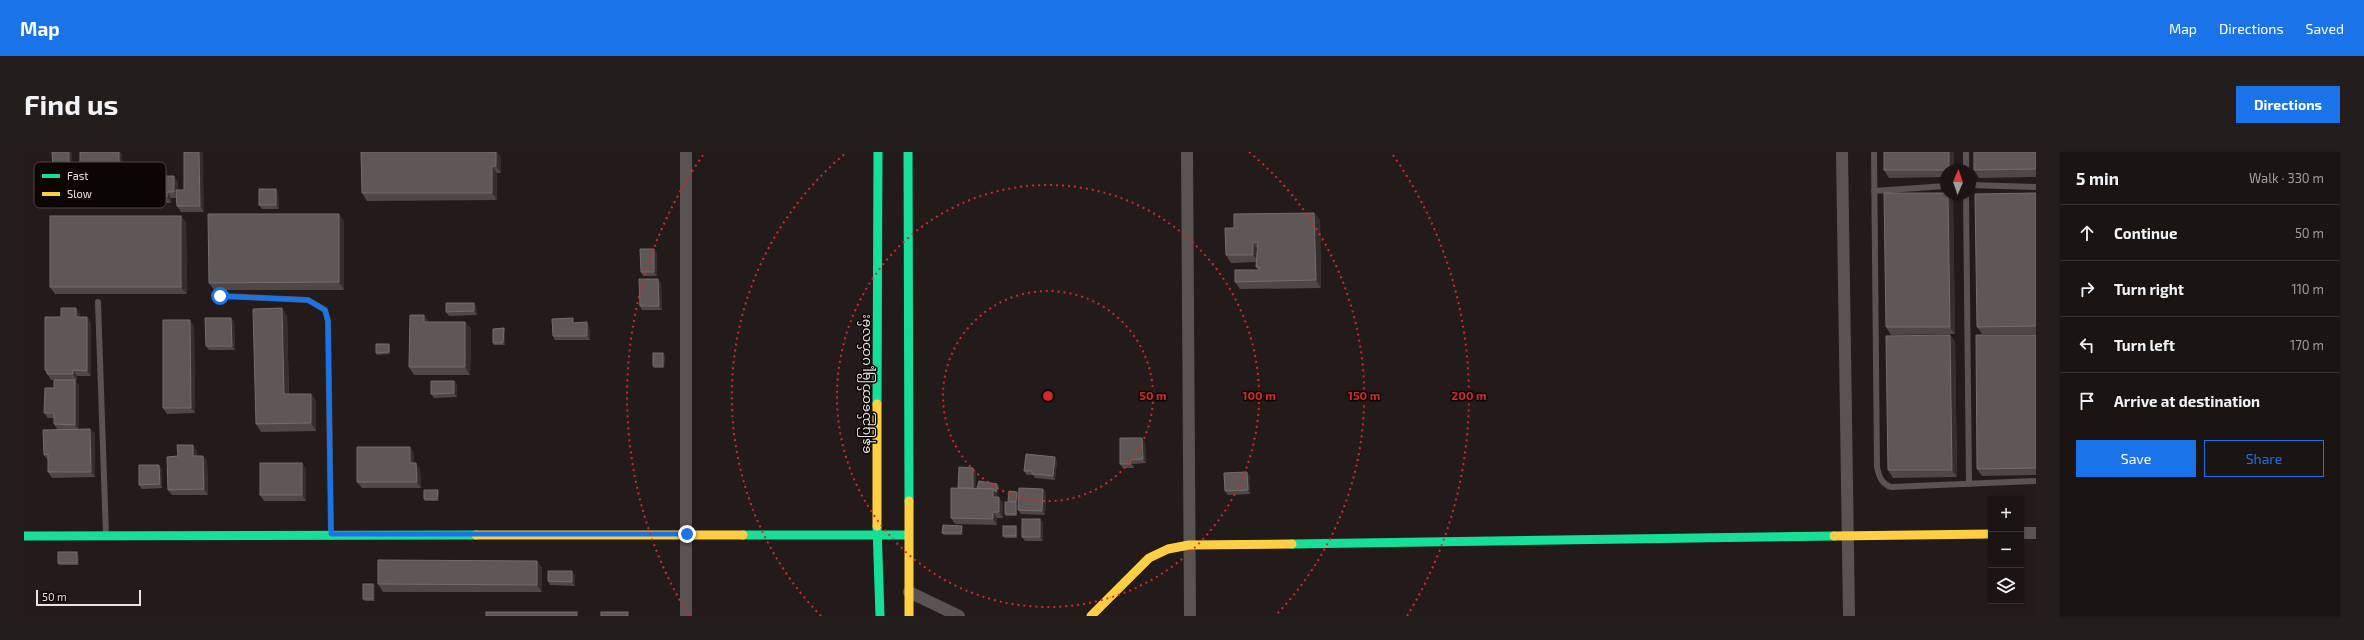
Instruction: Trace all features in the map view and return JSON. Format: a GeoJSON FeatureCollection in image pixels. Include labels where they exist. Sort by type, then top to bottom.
{"type":"FeatureCollection","features":[{"type":"Feature","properties":{"kind":"street"},"geometry":{"type":"LineString","coordinates":[[686,152],[686,616]]}},
{"type":"Feature","properties":{"kind":"street","name":"နေပြည်တော်မြို့ပတ်လမ်း"},"geometry":{"type":"LineString","coordinates":[[878,152],[878,534],[880,616]]}},
{"type":"Feature","properties":{"kind":"street"},"geometry":{"type":"LineString","coordinates":[[908,152],[909,616]]}},
{"type":"Feature","properties":{"kind":"street"},"geometry":{"type":"LineString","coordinates":[[1187,152],[1190,616]]}},
{"type":"Feature","properties":{"kind":"street"},"geometry":{"type":"LineString","coordinates":[[1842,152],[1849,616]]}},
{"type":"Feature","properties":{"kind":"street"},"geometry":{"type":"LineString","coordinates":[[2024,533],[2036,533]]}},
{"type":"Feature","properties":{"kind":"street"},"geometry":{"type":"LineString","coordinates":[[24,536],[331,534],[908,535]]}},
{"type":"Feature","properties":{"kind":"street"},"geometry":{"type":"LineString","coordinates":[[1091,616],[1149,558],[1168,549],[1189,546],[1988,534]]}},
{"type":"Feature","properties":{"kind":"street"},"geometry":{"type":"LineString","coordinates":[[909,592],[959,616]]}},
{"type":"Feature","properties":{"kind":"lane"},"geometry":{"type":"LineString","coordinates":[[1874,152],[1878,474],[1886,485],[1891,487],[2036,481]]}},
{"type":"Feature","properties":{"kind":"lane"},"geometry":{"type":"LineString","coordinates":[[1966,152],[1966,164]]}},
{"type":"Feature","properties":{"kind":"lane"},"geometry":{"type":"LineString","coordinates":[[1976,185],[2036,187]]}},
{"type":"Feature","properties":{"kind":"lane"},"geometry":{"type":"LineString","coordinates":[[1874,191],[1940,186]]}},
{"type":"Feature","properties":{"kind":"lane"},"geometry":{"type":"LineString","coordinates":[[1966,200],[1969,484]]}},
{"type":"Feature","properties":{"kind":"lane"},"geometry":{"type":"LineString","coordinates":[[220,296],[308,300],[325,310],[328,321],[331,534]]}},
{"type":"Feature","properties":{"kind":"lane"},"geometry":{"type":"LineString","coordinates":[[98,302],[106,536]]}},
{"type":"Feature","properties":{"kind":"building"},"geometry":{"type":"Polygon","coordinates":[[[52,152],[69,152],[69,162],[53,162],[52,152]]]}},
{"type":"Feature","properties":{"kind":"building"},"geometry":{"type":"Polygon","coordinates":[[[80,152],[119,152],[119,162],[80,162],[80,152]]]}},
{"type":"Feature","properties":{"kind":"building"},"geometry":{"type":"Polygon","coordinates":[[[184,152],[199,152],[200,206],[177,206],[176,190],[184,190],[184,152]]]}},
{"type":"Feature","properties":{"kind":"building"},"geometry":{"type":"Polygon","coordinates":[[[361,152],[496,152],[496,166],[492,166],[492,193],[362,193],[361,152]]]}},
{"type":"Feature","properties":{"kind":"building"},"geometry":{"type":"Polygon","coordinates":[[[1884,152],[1949,152],[1949,164],[1940,164],[1940,170],[1884,170],[1884,152]]]}},
{"type":"Feature","properties":{"kind":"building"},"geometry":{"type":"Polygon","coordinates":[[[1974,152],[2036,152],[2036,169],[1976,170],[1976,164],[1974,164],[1974,152]]]}},
{"type":"Feature","properties":{"kind":"building"},"geometry":{"type":"Polygon","coordinates":[[[166,176],[174,176],[174,192],[167,192],[166,197],[166,176]]]}},
{"type":"Feature","properties":{"kind":"building"},"geometry":{"type":"Polygon","coordinates":[[[259,189],[276,189],[276,205],[259,205],[259,189]]]}},
{"type":"Feature","properties":{"kind":"building"},"geometry":{"type":"Polygon","coordinates":[[[1884,193],[1940,193],[1940,200],[1948,200],[1950,327],[1886,327],[1884,193]]]}},
{"type":"Feature","properties":{"kind":"building"},"geometry":{"type":"Polygon","coordinates":[[[2036,193],[2036,326],[1977,327],[1976,194],[2036,193]]]}},
{"type":"Feature","properties":{"kind":"building"},"geometry":{"type":"Polygon","coordinates":[[[1314,213],[1316,280],[1235,282],[1235,270],[1259,270],[1259,267],[1256,267],[1258,242],[1253,242],[1253,255],[1226,255],[1225,228],[1234,228],[1234,214],[1314,213]]]}},
{"type":"Feature","properties":{"kind":"building"},"geometry":{"type":"Polygon","coordinates":[[[208,214],[339,214],[339,282],[209,283],[208,214]]]}},
{"type":"Feature","properties":{"kind":"building"},"geometry":{"type":"Polygon","coordinates":[[[50,216],[181,216],[181,287],[50,287],[50,216]]]}},
{"type":"Feature","properties":{"kind":"building"},"geometry":{"type":"Polygon","coordinates":[[[640,249],[654,249],[654,272],[641,272],[640,249]]]}},
{"type":"Feature","properties":{"kind":"building"},"geometry":{"type":"Polygon","coordinates":[[[639,279],[658,279],[659,306],[640,306],[639,279]]]}},
{"type":"Feature","properties":{"kind":"building"},"geometry":{"type":"Polygon","coordinates":[[[446,303],[474,303],[474,311],[446,312],[446,303]]]}},
{"type":"Feature","properties":{"kind":"building"},"geometry":{"type":"Polygon","coordinates":[[[61,308],[76,308],[76,317],[87,317],[87,371],[73,370],[73,374],[47,374],[47,370],[45,370],[45,317],[61,317],[61,308]]]}},
{"type":"Feature","properties":{"kind":"building"},"geometry":{"type":"Polygon","coordinates":[[[282,308],[284,394],[311,394],[311,423],[256,424],[253,309],[282,308]]]}},
{"type":"Feature","properties":{"kind":"building"},"geometry":{"type":"Polygon","coordinates":[[[410,315],[424,315],[424,322],[465,322],[465,367],[409,367],[410,315]]]}},
{"type":"Feature","properties":{"kind":"building"},"geometry":{"type":"Polygon","coordinates":[[[205,318],[231,318],[232,346],[206,346],[205,318]]]}},
{"type":"Feature","properties":{"kind":"building"},"geometry":{"type":"Polygon","coordinates":[[[573,318],[573,323],[587,322],[587,336],[553,336],[552,319],[573,318]]]}},
{"type":"Feature","properties":{"kind":"building"},"geometry":{"type":"Polygon","coordinates":[[[163,320],[190,320],[191,408],[163,408],[163,320]]]}},
{"type":"Feature","properties":{"kind":"building"},"geometry":{"type":"Polygon","coordinates":[[[504,328],[503,343],[493,343],[493,329],[504,328]]]}},
{"type":"Feature","properties":{"kind":"building"},"geometry":{"type":"Polygon","coordinates":[[[1950,335],[1952,470],[1888,470],[1886,336],[1950,335]]]}},
{"type":"Feature","properties":{"kind":"building"},"geometry":{"type":"Polygon","coordinates":[[[1976,335],[2036,335],[2036,468],[1977,469],[1976,335]]]}},
{"type":"Feature","properties":{"kind":"building"},"geometry":{"type":"Polygon","coordinates":[[[376,344],[389,344],[389,352],[376,353],[376,344]]]}},
{"type":"Feature","properties":{"kind":"building"},"geometry":{"type":"Polygon","coordinates":[[[653,353],[663,353],[663,366],[653,366],[653,353]]]}},
{"type":"Feature","properties":{"kind":"building"},"geometry":{"type":"Polygon","coordinates":[[[54,380],[75,380],[75,425],[54,424],[54,413],[44,413],[45,388],[54,388],[54,380]]]}},
{"type":"Feature","properties":{"kind":"building"},"geometry":{"type":"Polygon","coordinates":[[[431,381],[454,381],[454,393],[431,394],[431,381]]]}},
{"type":"Feature","properties":{"kind":"building"},"geometry":{"type":"Polygon","coordinates":[[[90,429],[91,472],[48,472],[48,454],[44,455],[43,430],[90,429]]]}},
{"type":"Feature","properties":{"kind":"building"},"geometry":{"type":"Polygon","coordinates":[[[1120,438],[1142,438],[1143,459],[1131,460],[1131,464],[1120,464],[1120,438]]]}},
{"type":"Feature","properties":{"kind":"building"},"geometry":{"type":"Polygon","coordinates":[[[177,445],[193,445],[193,456],[203,456],[204,489],[168,490],[167,457],[178,456],[177,445]]]}},
{"type":"Feature","properties":{"kind":"building"},"geometry":{"type":"Polygon","coordinates":[[[357,447],[410,447],[410,463],[416,463],[417,482],[357,482],[357,447]]]}},
{"type":"Feature","properties":{"kind":"building"},"geometry":{"type":"Polygon","coordinates":[[[1026,454],[1055,457],[1053,476],[1032,474],[1032,471],[1024,471],[1026,454]]]}},
{"type":"Feature","properties":{"kind":"building"},"geometry":{"type":"Polygon","coordinates":[[[260,463],[302,463],[302,495],[260,495],[260,463]]]}},
{"type":"Feature","properties":{"kind":"building"},"geometry":{"type":"Polygon","coordinates":[[[139,465],[159,465],[160,484],[139,485],[139,465]]]}},
{"type":"Feature","properties":{"kind":"building"},"geometry":{"type":"Polygon","coordinates":[[[959,467],[973,468],[973,488],[958,488],[959,467]]]}},
{"type":"Feature","properties":{"kind":"building"},"geometry":{"type":"Polygon","coordinates":[[[1247,472],[1248,490],[1225,491],[1224,473],[1247,472]]]}},
{"type":"Feature","properties":{"kind":"building"},"geometry":{"type":"Polygon","coordinates":[[[979,481],[997,484],[996,492],[993,489],[977,488],[979,481]]]}},
{"type":"Feature","properties":{"kind":"building"},"geometry":{"type":"Polygon","coordinates":[[[951,488],[993,489],[993,497],[999,497],[999,512],[993,512],[993,519],[951,518],[951,488]]]}},
{"type":"Feature","properties":{"kind":"building"},"geometry":{"type":"Polygon","coordinates":[[[1019,488],[1043,489],[1042,511],[1018,510],[1019,488]]]}},
{"type":"Feature","properties":{"kind":"building"},"geometry":{"type":"Polygon","coordinates":[[[424,490],[438,490],[437,499],[424,499],[424,490]]]}},
{"type":"Feature","properties":{"kind":"building"},"geometry":{"type":"Polygon","coordinates":[[[1009,491],[1017,492],[1016,502],[1008,501],[1009,491]]]}},
{"type":"Feature","properties":{"kind":"building"},"geometry":{"type":"Polygon","coordinates":[[[1005,502],[1016,502],[1016,514],[1005,514],[1005,502]]]}},
{"type":"Feature","properties":{"kind":"building"},"geometry":{"type":"Polygon","coordinates":[[[1022,519],[1040,519],[1040,537],[1022,537],[1022,519]]]}},
{"type":"Feature","properties":{"kind":"building"},"geometry":{"type":"Polygon","coordinates":[[[943,525],[962,526],[961,533],[942,533],[943,525]]]}},
{"type":"Feature","properties":{"kind":"building"},"geometry":{"type":"Polygon","coordinates":[[[1003,526],[1016,526],[1016,536],[1003,536],[1003,526]]]}},
{"type":"Feature","properties":{"kind":"building"},"geometry":{"type":"Polygon","coordinates":[[[58,552],[77,552],[77,563],[58,563],[58,552]]]}},
{"type":"Feature","properties":{"kind":"building"},"geometry":{"type":"Polygon","coordinates":[[[378,560],[537,561],[537,585],[378,584],[378,560]]]}},
{"type":"Feature","properties":{"kind":"building"},"geometry":{"type":"Polygon","coordinates":[[[548,571],[572,571],[572,582],[548,581],[548,571]]]}},
{"type":"Feature","properties":{"kind":"building"},"geometry":{"type":"Polygon","coordinates":[[[363,584],[373,584],[373,599],[363,599],[363,584]]]}},
{"type":"Feature","properties":{"kind":"building"},"geometry":{"type":"Polygon","coordinates":[[[486,612],[577,612],[577,616],[486,616],[486,612]]]}},
{"type":"Feature","properties":{"kind":"building"},"geometry":{"type":"Polygon","coordinates":[[[601,612],[628,612],[628,616],[601,616],[601,612]]]}},
{"type":"Feature","properties":{"kind":"traffic: fast"},"geometry":{"type":"LineString","coordinates":[[877,404],[878,152]]}},
{"type":"Feature","properties":{"kind":"traffic: fast"},"geometry":{"type":"LineString","coordinates":[[908,152],[909,501]]}},
{"type":"Feature","properties":{"kind":"traffic: fast"},"geometry":{"type":"LineString","coordinates":[[877,526],[880,616]]}},
{"type":"Feature","properties":{"kind":"traffic: fast"},"geometry":{"type":"LineString","coordinates":[[24,536],[476,535]]}},
{"type":"Feature","properties":{"kind":"traffic: fast"},"geometry":{"type":"LineString","coordinates":[[743,535],[908,535]]}},
{"type":"Feature","properties":{"kind":"traffic: fast"},"geometry":{"type":"LineString","coordinates":[[1292,544],[1834,536]]}},
{"type":"Feature","properties":{"kind":"traffic: slow"},"geometry":{"type":"LineString","coordinates":[[877,404],[877,526]]}},
{"type":"Feature","properties":{"kind":"traffic: slow"},"geometry":{"type":"LineString","coordinates":[[909,501],[909,616]]}},
{"type":"Feature","properties":{"kind":"traffic: slow"},"geometry":{"type":"LineString","coordinates":[[1834,536],[1988,534]]}},
{"type":"Feature","properties":{"kind":"traffic: slow"},"geometry":{"type":"LineString","coordinates":[[476,535],[743,535]]}},
{"type":"Feature","properties":{"kind":"traffic: slow"},"geometry":{"type":"LineString","coordinates":[[1091,616],[1149,558],[1168,549],[1189,545],[1292,544]]}},
{"type":"Feature","properties":{"kind":"route"},"geometry":{"type":"LineString","coordinates":[[220,296],[308,300],[318,304],[325,310],[328,321],[331,534],[687,534]]}}]}
